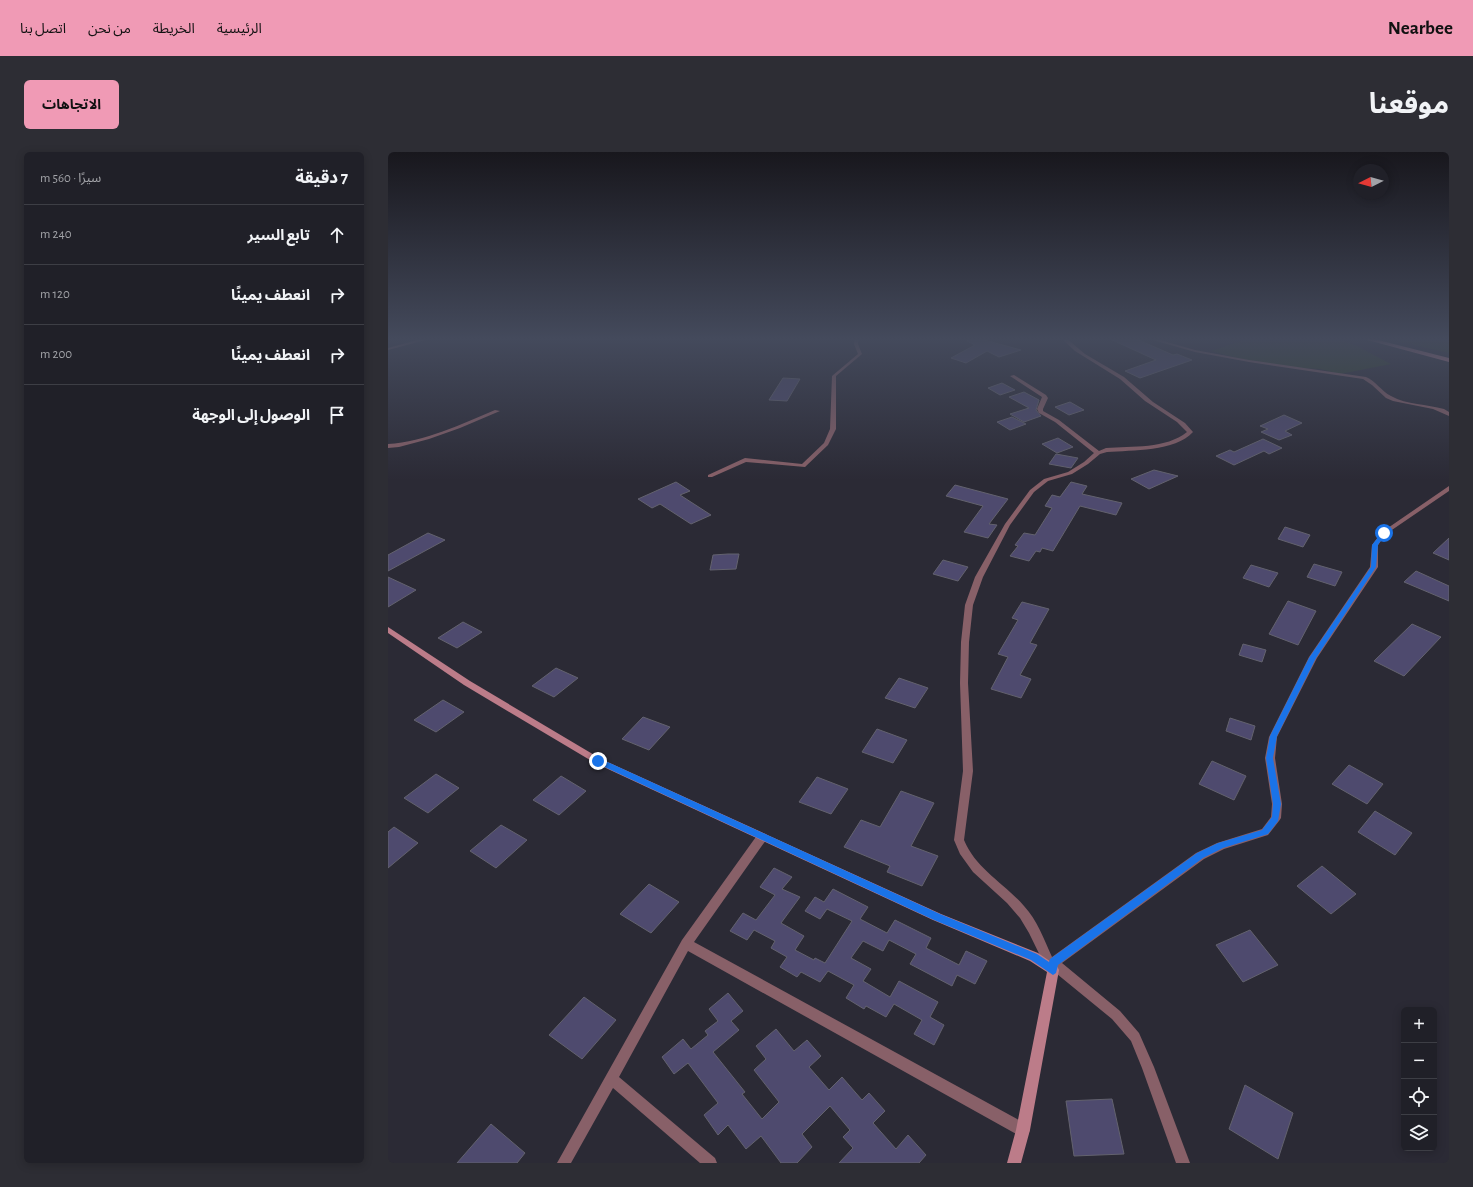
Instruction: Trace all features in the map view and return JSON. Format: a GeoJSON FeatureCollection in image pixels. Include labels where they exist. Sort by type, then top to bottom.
{"type":"FeatureCollection","features":[{"type":"Feature","properties":{"kind":"street"},"geometry":{"type":"LineString","coordinates":[[710,476],[745,460],[803,466],[826,444],[833,430],[834,385]]}},
{"type":"Feature","properties":{"kind":"street"},"geometry":{"type":"LineString","coordinates":[[1027,385],[1044,396],[1045,398],[1040,409],[1041,412],[1057,421],[1098,453]]}},
{"type":"Feature","properties":{"kind":"street"},"geometry":{"type":"LineString","coordinates":[[1014,1163],[1023,1130],[1053,966],[1020,909],[972,864],[962,850],[959,840],[968,771],[964,683],[965,642],[969,605],[979,578],[1007,525],[1032,491],[1046,480],[1070,472],[1086,464],[1098,453],[1106,450],[1162,445],[1182,439],[1190,432],[1173,416],[1156,407],[1130,385]]}},
{"type":"Feature","properties":{"kind":"street"},"geometry":{"type":"LineString","coordinates":[[1376,385],[1388,396],[1439,409],[1449,414]]}},
{"type":"Feature","properties":{"kind":"street"},"geometry":{"type":"LineString","coordinates":[[388,446],[402,445],[428,437],[497,412]]}},
{"type":"Feature","properties":{"kind":"street"},"geometry":{"type":"LineString","coordinates":[[1053,966],[1200,856],[1221,846],[1265,832],[1276,818],[1277,804],[1270,758],[1273,736],[1312,658],[1374,567],[1375,545],[1384,533],[1449,488]]}},
{"type":"Feature","properties":{"kind":"street"},"geometry":{"type":"LineString","coordinates":[[388,629],[467,682],[598,761],[937,917],[1053,966],[1116,1015],[1135,1037],[1148,1067],[1183,1163]]}},
{"type":"Feature","properties":{"kind":"street"},"geometry":{"type":"LineString","coordinates":[[564,1163],[686,944],[762,837]]}},
{"type":"Feature","properties":{"kind":"street"},"geometry":{"type":"LineString","coordinates":[[686,944],[1023,1130]]}},
{"type":"Feature","properties":{"kind":"street"},"geometry":{"type":"LineString","coordinates":[[611,1078],[710,1163]]}},
{"type":"Feature","properties":{"kind":"building"},"geometry":{"type":"Polygon","coordinates":[[[778,385],[796,385],[787,401],[769,400],[778,385]]]}},
{"type":"Feature","properties":{"kind":"building"},"geometry":{"type":"Polygon","coordinates":[[[996,385],[1006,385],[1015,390],[1000,395],[988,388],[996,385]]]}},
{"type":"Feature","properties":{"kind":"building"},"geometry":{"type":"Polygon","coordinates":[[[1024,392],[1039,400],[1036,410],[1041,416],[1024,422],[1010,414],[1029,408],[1009,397],[1024,392]]]}},
{"type":"Feature","properties":{"kind":"building"},"geometry":{"type":"Polygon","coordinates":[[[1070,402],[1084,410],[1069,415],[1055,407],[1070,402]]]}},
{"type":"Feature","properties":{"kind":"building"},"geometry":{"type":"Polygon","coordinates":[[[1284,415],[1302,423],[1285,431],[1292,435],[1279,440],[1261,432],[1268,429],[1260,426],[1284,415]]]}},
{"type":"Feature","properties":{"kind":"building"},"geometry":{"type":"Polygon","coordinates":[[[1012,417],[1026,424],[1010,430],[997,422],[1012,417]]]}},
{"type":"Feature","properties":{"kind":"building"},"geometry":{"type":"Polygon","coordinates":[[[1058,438],[1073,447],[1057,453],[1042,444],[1058,438]]]}},
{"type":"Feature","properties":{"kind":"building"},"geometry":{"type":"Polygon","coordinates":[[[1263,439],[1282,448],[1269,454],[1264,451],[1234,465],[1216,456],[1230,450],[1234,452],[1263,439]]]}},
{"type":"Feature","properties":{"kind":"building"},"geometry":{"type":"Polygon","coordinates":[[[1056,454],[1078,458],[1071,468],[1049,464],[1056,454]]]}},
{"type":"Feature","properties":{"kind":"building"},"geometry":{"type":"Polygon","coordinates":[[[1154,470],[1178,476],[1149,489],[1131,479],[1154,470]]]}},
{"type":"Feature","properties":{"kind":"building"},"geometry":{"type":"Polygon","coordinates":[[[676,482],[690,491],[680,495],[711,515],[691,524],[660,504],[652,508],[638,499],[676,482]]]}},
{"type":"Feature","properties":{"kind":"building"},"geometry":{"type":"Polygon","coordinates":[[[1071,482],[1087,486],[1082,494],[1122,503],[1116,515],[1080,506],[1053,551],[1042,548],[1040,552],[1036,551],[1029,561],[1010,556],[1018,546],[1015,545],[1024,533],[1035,535],[1052,508],[1045,506],[1052,495],[1060,497],[1071,482]]]}},
{"type":"Feature","properties":{"kind":"building"},"geometry":{"type":"Polygon","coordinates":[[[955,485],[1008,499],[989,524],[997,525],[988,538],[964,532],[983,506],[946,496],[955,485]]]}},
{"type":"Feature","properties":{"kind":"building"},"geometry":{"type":"Polygon","coordinates":[[[1285,527],[1310,535],[1303,547],[1278,539],[1285,527]]]}},
{"type":"Feature","properties":{"kind":"building"},"geometry":{"type":"Polygon","coordinates":[[[428,533],[445,540],[388,571],[388,555],[428,533]]]}},
{"type":"Feature","properties":{"kind":"building"},"geometry":{"type":"Polygon","coordinates":[[[1449,538],[1449,560],[1433,553],[1449,538]]]}},
{"type":"Feature","properties":{"kind":"building"},"geometry":{"type":"Polygon","coordinates":[[[739,554],[736,569],[710,570],[713,555],[739,554]]]}},
{"type":"Feature","properties":{"kind":"building"},"geometry":{"type":"Polygon","coordinates":[[[943,560],[968,567],[958,581],[933,574],[943,560]]]}},
{"type":"Feature","properties":{"kind":"building"},"geometry":{"type":"Polygon","coordinates":[[[1314,564],[1342,572],[1335,586],[1307,577],[1314,564]]]}},
{"type":"Feature","properties":{"kind":"building"},"geometry":{"type":"Polygon","coordinates":[[[1251,565],[1278,573],[1269,587],[1243,578],[1251,565]]]}},
{"type":"Feature","properties":{"kind":"building"},"geometry":{"type":"Polygon","coordinates":[[[1416,571],[1449,586],[1449,601],[1404,582],[1416,571]]]}},
{"type":"Feature","properties":{"kind":"building"},"geometry":{"type":"Polygon","coordinates":[[[388,577],[416,590],[388,607],[388,577]]]}},
{"type":"Feature","properties":{"kind":"building"},"geometry":{"type":"Polygon","coordinates":[[[1288,601],[1316,611],[1298,645],[1269,634],[1288,601]]]}},
{"type":"Feature","properties":{"kind":"building"},"geometry":{"type":"Polygon","coordinates":[[[1022,602],[1049,609],[1030,643],[1037,645],[1020,675],[1031,679],[1021,698],[991,689],[1008,657],[998,654],[1018,620],[1012,618],[1022,602]]]}},
{"type":"Feature","properties":{"kind":"building"},"geometry":{"type":"Polygon","coordinates":[[[463,622],[482,632],[457,648],[438,638],[463,622]]]}},
{"type":"Feature","properties":{"kind":"building"},"geometry":{"type":"Polygon","coordinates":[[[1412,624],[1441,637],[1404,676],[1374,661],[1412,624]]]}},
{"type":"Feature","properties":{"kind":"building"},"geometry":{"type":"Polygon","coordinates":[[[1243,644],[1266,650],[1262,662],[1239,655],[1243,644]]]}},
{"type":"Feature","properties":{"kind":"building"},"geometry":{"type":"Polygon","coordinates":[[[556,668],[578,678],[554,697],[532,686],[556,668]]]}},
{"type":"Feature","properties":{"kind":"building"},"geometry":{"type":"Polygon","coordinates":[[[899,678],[928,688],[915,708],[885,698],[899,678]]]}},
{"type":"Feature","properties":{"kind":"building"},"geometry":{"type":"Polygon","coordinates":[[[443,700],[464,712],[436,732],[414,720],[443,700]]]}},
{"type":"Feature","properties":{"kind":"building"},"geometry":{"type":"Polygon","coordinates":[[[643,717],[670,727],[649,750],[622,739],[643,717]]]}},
{"type":"Feature","properties":{"kind":"building"},"geometry":{"type":"Polygon","coordinates":[[[1230,718],[1255,726],[1251,740],[1226,731],[1230,718]]]}},
{"type":"Feature","properties":{"kind":"building"},"geometry":{"type":"Polygon","coordinates":[[[877,729],[907,740],[893,763],[862,752],[877,729]]]}},
{"type":"Feature","properties":{"kind":"building"},"geometry":{"type":"Polygon","coordinates":[[[1212,761],[1246,776],[1234,800],[1199,784],[1212,761]]]}},
{"type":"Feature","properties":{"kind":"building"},"geometry":{"type":"Polygon","coordinates":[[[1349,765],[1383,784],[1367,804],[1332,784],[1349,765]]]}},
{"type":"Feature","properties":{"kind":"building"},"geometry":{"type":"Polygon","coordinates":[[[436,774],[459,788],[428,813],[404,798],[436,774]]]}},
{"type":"Feature","properties":{"kind":"building"},"geometry":{"type":"Polygon","coordinates":[[[561,776],[586,791],[559,815],[533,800],[561,776]]]}},
{"type":"Feature","properties":{"kind":"building"},"geometry":{"type":"Polygon","coordinates":[[[817,777],[848,789],[831,814],[799,802],[817,777]]]}},
{"type":"Feature","properties":{"kind":"building"},"geometry":{"type":"Polygon","coordinates":[[[901,791],[934,803],[911,846],[938,856],[922,886],[887,872],[890,866],[844,847],[861,820],[880,827],[901,791]]]}},
{"type":"Feature","properties":{"kind":"building"},"geometry":{"type":"Polygon","coordinates":[[[1375,811],[1412,833],[1395,855],[1358,832],[1375,811]]]}},
{"type":"Feature","properties":{"kind":"building"},"geometry":{"type":"Polygon","coordinates":[[[501,825],[527,840],[496,868],[470,851],[501,825]]]}},
{"type":"Feature","properties":{"kind":"building"},"geometry":{"type":"Polygon","coordinates":[[[394,827],[418,843],[388,868],[388,832],[394,827]]]}},
{"type":"Feature","properties":{"kind":"building"},"geometry":{"type":"Polygon","coordinates":[[[1322,866],[1356,894],[1331,914],[1297,886],[1322,866]]]}},
{"type":"Feature","properties":{"kind":"building"},"geometry":{"type":"Polygon","coordinates":[[[774,868],[792,877],[782,889],[800,897],[781,923],[804,936],[795,950],[814,960],[815,958],[825,963],[852,921],[827,909],[820,919],[805,911],[815,897],[824,902],[833,889],[868,907],[860,919],[887,933],[895,920],[931,938],[926,948],[959,965],[966,951],[987,961],[975,984],[957,975],[952,986],[910,964],[916,954],[889,940],[883,951],[863,941],[851,958],[871,969],[863,981],[890,997],[899,981],[938,1002],[930,1017],[944,1025],[934,1045],[914,1034],[922,1020],[894,1004],[886,1017],[866,1006],[864,1009],[846,998],[854,985],[828,971],[820,982],[801,972],[797,977],[780,967],[787,957],[771,948],[775,941],[754,930],[747,940],[730,931],[743,913],[756,920],[775,895],[760,887],[774,868]]]}},
{"type":"Feature","properties":{"kind":"building"},"geometry":{"type":"Polygon","coordinates":[[[649,884],[679,902],[651,933],[620,914],[649,884]]]}},
{"type":"Feature","properties":{"kind":"building"},"geometry":{"type":"Polygon","coordinates":[[[1250,930],[1278,965],[1243,982],[1216,945],[1250,930]]]}},
{"type":"Feature","properties":{"kind":"building"},"geometry":{"type":"Polygon","coordinates":[[[728,993],[743,1011],[731,1021],[739,1030],[713,1052],[745,1092],[742,1094],[762,1119],[779,1102],[754,1070],[766,1059],[756,1046],[776,1029],[794,1051],[807,1040],[821,1056],[809,1067],[829,1090],[842,1077],[862,1100],[869,1093],[885,1111],[873,1123],[896,1149],[908,1135],[926,1155],[919,1163],[839,1163],[853,1148],[843,1137],[850,1130],[830,1106],[802,1134],[812,1147],[797,1163],[781,1163],[761,1136],[746,1149],[728,1125],[718,1135],[704,1115],[718,1103],[688,1063],[674,1074],[662,1057],[683,1039],[691,1049],[708,1035],[705,1031],[718,1021],[709,1009],[728,993]]]}},
{"type":"Feature","properties":{"kind":"building"},"geometry":{"type":"Polygon","coordinates":[[[584,997],[616,1020],[582,1059],[549,1035],[584,997]]]}},
{"type":"Feature","properties":{"kind":"building"},"geometry":{"type":"Polygon","coordinates":[[[1245,1085],[1293,1113],[1278,1159],[1229,1129],[1245,1085]]]}},
{"type":"Feature","properties":{"kind":"building"},"geometry":{"type":"Polygon","coordinates":[[[1112,1099],[1124,1154],[1074,1156],[1066,1101],[1112,1099]]]}},
{"type":"Feature","properties":{"kind":"building"},"geometry":{"type":"Polygon","coordinates":[[[491,1124],[525,1153],[517,1163],[457,1163],[491,1124]]]}},
{"type":"Feature","properties":{"kind":"route"},"geometry":{"type":"LineString","coordinates":[[598,761],[937,917],[1034,957],[1053,970],[1053,962],[1200,856],[1221,846],[1265,832],[1276,818],[1277,804],[1270,758],[1273,736],[1312,658],[1374,567],[1375,545],[1384,533]]}}]}
